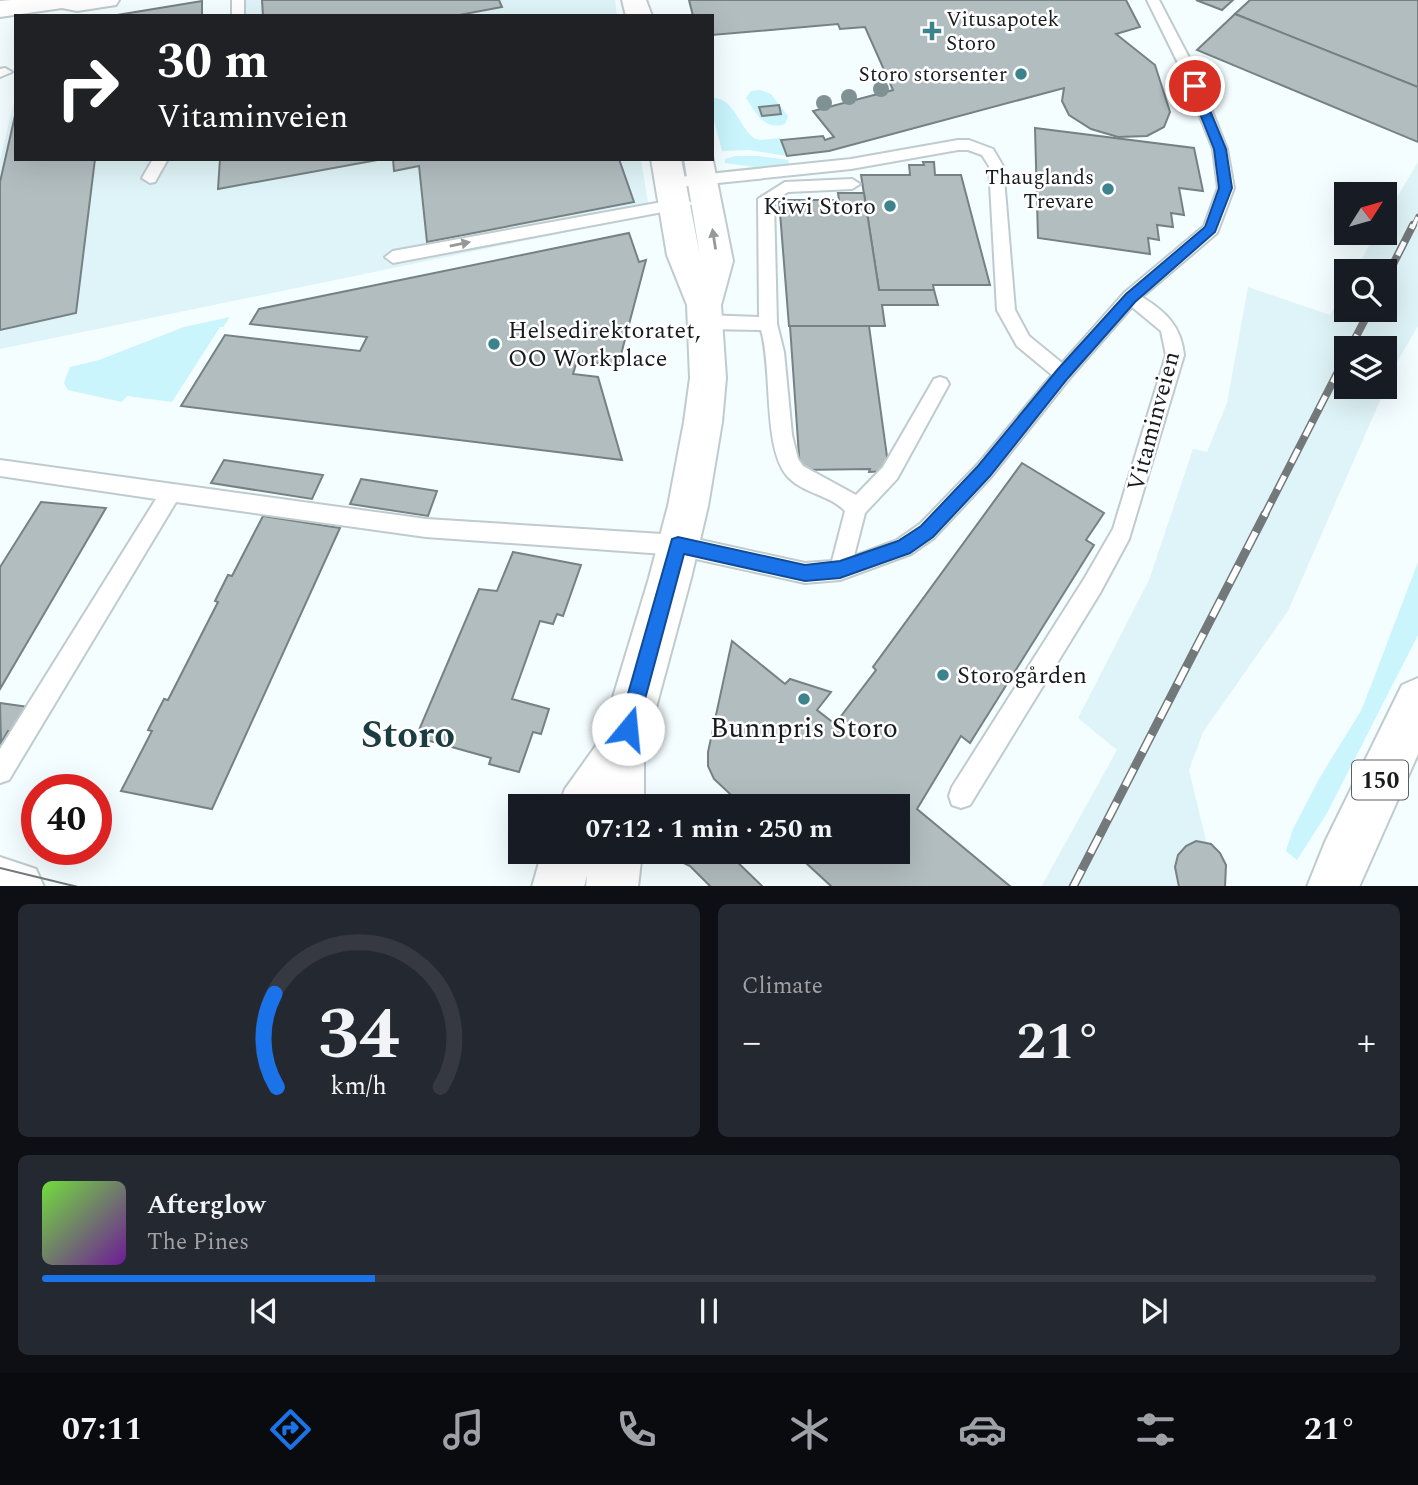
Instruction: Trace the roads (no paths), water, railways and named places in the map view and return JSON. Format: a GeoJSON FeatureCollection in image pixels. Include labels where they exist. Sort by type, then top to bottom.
{"type":"FeatureCollection","features":[{"type":"Feature","properties":{"kind":"main road"},"geometry":{"type":"LineString","coordinates":[[0,9],[63,0],[77,4],[101,1]]}},
{"type":"Feature","properties":{"kind":"main road"},"geometry":{"type":"LineString","coordinates":[[703,180],[718,261],[704,313]]}},
{"type":"Feature","properties":{"kind":"main road"},"geometry":{"type":"LineString","coordinates":[[619,794],[620,752],[678,545],[703,422],[708,378],[704,313],[683,256],[670,182]]}},
{"type":"Feature","properties":{"kind":"main road","name":"150"},"geometry":{"type":"LineString","coordinates":[[1333,886],[1418,701]]}},
{"type":"Feature","properties":{"kind":"main road"},"geometry":{"type":"LineString","coordinates":[[592,794],[620,752]]}},
{"type":"Feature","properties":{"kind":"main road"},"geometry":{"type":"LineString","coordinates":[[558,886],[565,864]]}},
{"type":"Feature","properties":{"kind":"main road"},"geometry":{"type":"LineString","coordinates":[[612,886],[615,864]]}},
{"type":"Feature","properties":{"kind":"lane"},"geometry":{"type":"LineString","coordinates":[[0,468],[426,528],[678,545],[805,573],[840,569],[904,547],[927,531],[984,471],[1063,373],[1130,298],[1211,229],[1226,188],[1220,149],[1189,71],[1153,0]]}},
{"type":"Feature","properties":{"kind":"lane"},"geometry":{"type":"LineString","coordinates":[[393,257],[670,182],[851,164],[958,145],[980,148],[988,152],[996,166],[1006,310],[1023,341],[1063,373]]}},
{"type":"Feature","properties":{"kind":"lane"},"geometry":{"type":"LineString","coordinates":[[150,178],[160,161]]}},
{"type":"Feature","properties":{"kind":"lane"},"geometry":{"type":"LineString","coordinates":[[852,184],[785,187],[766,198],[768,324],[776,354],[782,443],[787,460],[796,472],[839,493],[856,509]]}},
{"type":"Feature","properties":{"kind":"lane","name":"Vitaminveien"},"geometry":{"type":"LineString","coordinates":[[961,796],[1093,586],[1122,532],[1175,355],[1173,332],[1166,323],[1130,298]]}},
{"type":"Feature","properties":{"kind":"lane"},"geometry":{"type":"LineString","coordinates":[[704,313],[768,324]]}},
{"type":"Feature","properties":{"kind":"lane"},"geometry":{"type":"LineString","coordinates":[[840,569],[856,509],[890,473],[940,384]]}},
{"type":"Feature","properties":{"kind":"lane"},"geometry":{"type":"LineString","coordinates":[[0,771],[171,492]]}},
{"type":"Feature","properties":{"kind":"tram line"},"geometry":{"type":"LineString","coordinates":[[0,868],[74,886]]}},
{"type":"Feature","properties":{"kind":"railway"},"geometry":{"type":"LineString","coordinates":[[1413,227],[1418,216]]}},
{"type":"Feature","properties":{"kind":"railway"},"geometry":{"type":"LineString","coordinates":[[1396,259],[1413,225]]}},
{"type":"Feature","properties":{"kind":"railway"},"geometry":{"type":"LineString","coordinates":[[1356,336],[1364,322]]}},
{"type":"Feature","properties":{"kind":"railway"},"geometry":{"type":"LineString","coordinates":[[1264,516],[1334,379]]}},
{"type":"Feature","properties":{"kind":"railway"},"geometry":{"type":"LineString","coordinates":[[1074,886],[1265,514]]}},
{"type":"Feature","properties":{"kind":"place","name":"Vitusapotek Storo"},"geometry":{"type":"Point","coordinates":[932,31]}},
{"type":"Feature","properties":{"kind":"place","name":"Storo storsenter"},"geometry":{"type":"Point","coordinates":[1021,74]}},
{"type":"Feature","properties":{"kind":"place","name":"Thauglands Trevare"},"geometry":{"type":"Point","coordinates":[1108,189]}},
{"type":"Feature","properties":{"kind":"place","name":"Kiwi Storo"},"geometry":{"type":"Point","coordinates":[890,206]}},
{"type":"Feature","properties":{"kind":"place","name":"Helsedirektoratet, OO Workplace"},"geometry":{"type":"Point","coordinates":[494,344]}},
{"type":"Feature","properties":{"kind":"place","name":"Storogården"},"geometry":{"type":"Point","coordinates":[943,675]}},
{"type":"Feature","properties":{"kind":"place","name":"Bunnpris Storo"},"geometry":{"type":"Point","coordinates":[804,699]}},
{"type":"Feature","properties":{"kind":"district","name":"Storo"},"geometry":{"type":"Point","coordinates":[408,734]}}]}
